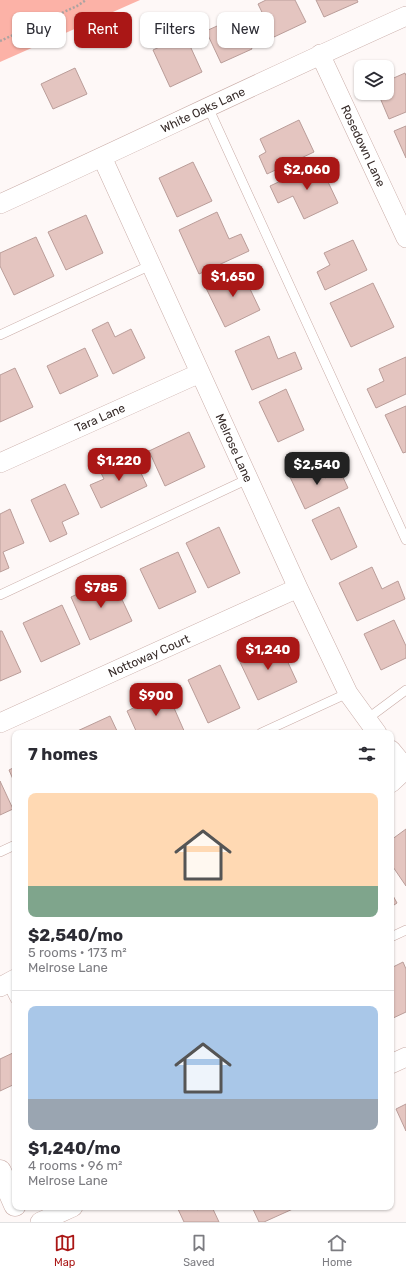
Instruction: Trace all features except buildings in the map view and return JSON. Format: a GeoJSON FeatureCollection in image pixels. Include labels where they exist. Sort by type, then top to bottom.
{"type":"FeatureCollection","features":[{"type":"Feature","properties":{"kind":"main road"},"geometry":{"type":"LineString","coordinates":[[0,1171],[12,1199]]}},
{"type":"Feature","properties":{"kind":"main road"},"geometry":{"type":"LineString","coordinates":[[17,1210],[22,1222]]}},
{"type":"Feature","properties":{"kind":"street","name":"White Oaks Lane"},"geometry":{"type":"LineString","coordinates":[[0,204],[320,54],[406,16]]}},
{"type":"Feature","properties":{"kind":"street","name":"Rosedown Lane"},"geometry":{"type":"LineString","coordinates":[[320,54],[406,238]]}},
{"type":"Feature","properties":{"kind":"street","name":"Melrose Lane"},"geometry":{"type":"LineString","coordinates":[[102,157],[298,588],[348,693],[372,726]]}},
{"type":"Feature","properties":{"kind":"street","name":"Tara Lane"},"geometry":{"type":"LineString","coordinates":[[0,463],[200,373]]}},
{"type":"Feature","properties":{"kind":"street","name":"Nottoway Court"},"geometry":{"type":"LineString","coordinates":[[0,723],[298,588]]}},
{"type":"Feature","properties":{"kind":"street"},"geometry":{"type":"LineString","coordinates":[[394,754],[406,768],[394,780]]}},
{"type":"Feature","properties":{"kind":"street"},"geometry":{"type":"LineString","coordinates":[[394,1063],[406,1057]]}},
{"type":"Feature","properties":{"kind":"street"},"geometry":{"type":"LineString","coordinates":[[40,1222],[66,1210]]}},
{"type":"Feature","properties":{"kind":"lane"},"geometry":{"type":"LineString","coordinates":[[208,107],[406,540]]}},
{"type":"Feature","properties":{"kind":"lane"},"geometry":{"type":"LineString","coordinates":[[0,335],[151,265]]}},
{"type":"Feature","properties":{"kind":"lane"},"geometry":{"type":"LineString","coordinates":[[0,595],[248,479]]}},
{"type":"Feature","properties":{"kind":"lane"},"geometry":{"type":"LineString","coordinates":[[372,726],[406,690]]}},
{"type":"Feature","properties":{"kind":"lane"},"geometry":{"type":"LineString","coordinates":[[267,730],[348,693]]}},
{"type":"Feature","properties":{"kind":"lane"},"geometry":{"type":"LineString","coordinates":[[0,852],[12,846]]}},
{"type":"Feature","properties":{"kind":"lane"},"geometry":{"type":"LineString","coordinates":[[394,936],[406,930]]}},
{"type":"Feature","properties":{"kind":"path"},"geometry":{"type":"LineString","coordinates":[[0,41],[77,6],[86,0]]}},
{"type":"Feature","properties":{"kind":"shaded area"},"geometry":{"type":"Polygon","coordinates":[[[0,0],[140,0],[113,12],[74,12],[74,29],[66,33],[66,12],[12,12],[12,48],[32,48],[0,62],[0,0]]]}}]}
